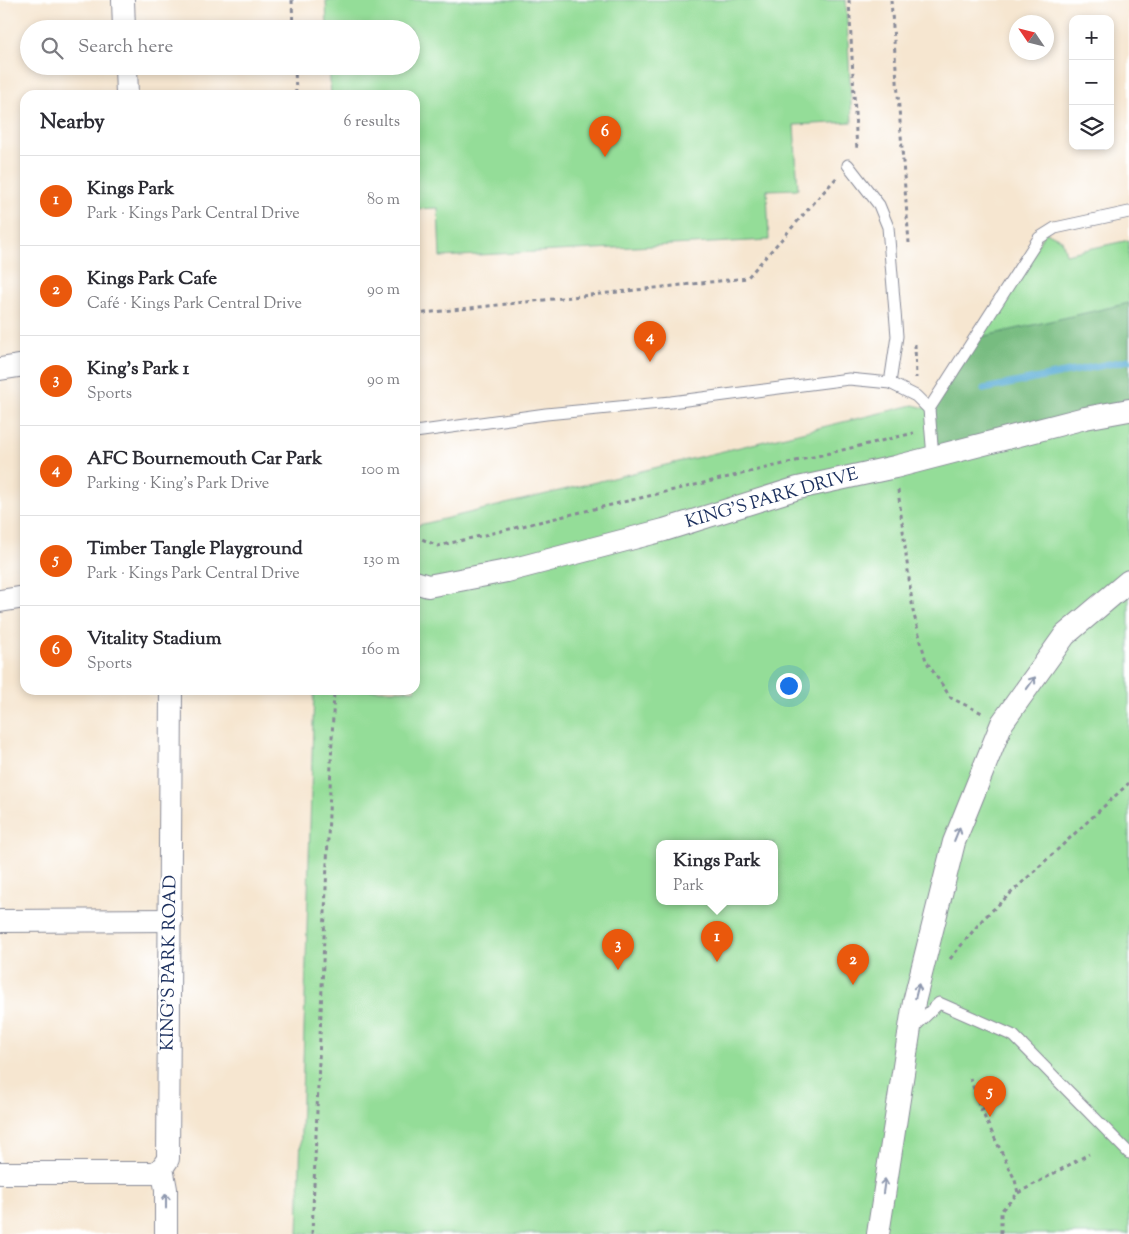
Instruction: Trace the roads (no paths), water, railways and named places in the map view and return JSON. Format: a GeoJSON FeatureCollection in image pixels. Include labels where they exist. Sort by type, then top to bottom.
{"type":"FeatureCollection","features":[{"type":"Feature","properties":{"kind":"street"},"geometry":{"type":"LineString","coordinates":[[123,0],[124,20]]}},
{"type":"Feature","properties":{"kind":"street"},"geometry":{"type":"LineString","coordinates":[[126,75],[127,90]]}},
{"type":"Feature","properties":{"kind":"street"},"geometry":{"type":"LineString","coordinates":[[0,369],[20,367]]}},
{"type":"Feature","properties":{"kind":"street","name":"KING'S PARK DRIVE"},"geometry":{"type":"LineString","coordinates":[[420,584],[428,586],[507,571],[664,530],[798,488],[895,467],[1085,418],[1129,410]]}},
{"type":"Feature","properties":{"kind":"street"},"geometry":{"type":"LineString","coordinates":[[878,1234],[914,1002],[954,842],[1002,723],[1065,635],[1129,581]]}},
{"type":"Feature","properties":{"kind":"street"},"geometry":{"type":"LineString","coordinates":[[0,601],[20,598]]}},
{"type":"Feature","properties":{"kind":"street","name":"KING'S PARK ROAD"},"geometry":{"type":"LineString","coordinates":[[166,1234],[166,1189],[162,1168],[168,1159],[171,695]]}},
{"type":"Feature","properties":{"kind":"street"},"geometry":{"type":"LineString","coordinates":[[0,921],[171,920]]}},
{"type":"Feature","properties":{"kind":"street"},"geometry":{"type":"LineString","coordinates":[[0,1173],[155,1173],[162,1168]]}},
{"type":"Feature","properties":{"kind":"lane"},"geometry":{"type":"LineString","coordinates":[[848,165],[879,205],[888,227],[896,292],[897,336],[890,383]]}},
{"type":"Feature","properties":{"kind":"lane"},"geometry":{"type":"LineString","coordinates":[[929,410],[1039,238],[1055,228],[1129,212]]}},
{"type":"Feature","properties":{"kind":"lane"},"geometry":{"type":"LineString","coordinates":[[420,431],[849,379],[890,383],[916,396],[929,410],[933,457]]}},
{"type":"Feature","properties":{"kind":"lane"},"geometry":{"type":"LineString","coordinates":[[909,1032],[939,1003],[1014,1036],[1129,1153]]}},
{"type":"Feature","properties":{"kind":"waterway"},"geometry":{"type":"LineString","coordinates":[[984,389],[1129,360]]}},
{"type":"Feature","properties":{"kind":"place","name":"Vitality Stadium"},"geometry":{"type":"Point","coordinates":[605,157]}},
{"type":"Feature","properties":{"kind":"place","name":"AFC Bournemouth Car Park"},"geometry":{"type":"Point","coordinates":[650,362]}},
{"type":"Feature","properties":{"kind":"place","name":"Kings Park"},"geometry":{"type":"Point","coordinates":[717,962]}},
{"type":"Feature","properties":{"kind":"place","name":"King's Park 1"},"geometry":{"type":"Point","coordinates":[618,970]}},
{"type":"Feature","properties":{"kind":"place","name":"Kings Park Cafe"},"geometry":{"type":"Point","coordinates":[853,985]}},
{"type":"Feature","properties":{"kind":"place","name":"Timber Tangle Playground"},"geometry":{"type":"Point","coordinates":[990,1117]}}]}
